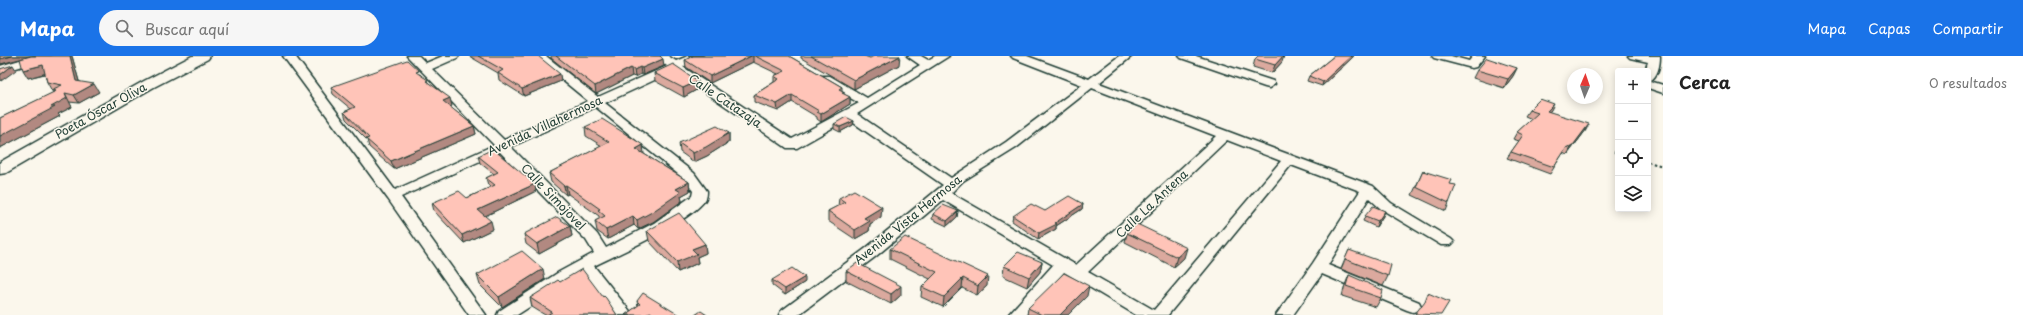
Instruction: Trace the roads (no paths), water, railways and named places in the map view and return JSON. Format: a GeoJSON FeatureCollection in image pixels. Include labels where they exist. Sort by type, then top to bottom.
{"type":"FeatureCollection","features":[{"type":"Feature","properties":{"kind":"street"},"geometry":{"type":"LineString","coordinates":[[0,70],[45,56]]}},
{"type":"Feature","properties":{"kind":"street","name":"Poeta Óscar Oliva"},"geometry":{"type":"LineString","coordinates":[[0,169],[149,84],[203,56]]}},
{"type":"Feature","properties":{"kind":"street"},"geometry":{"type":"LineString","coordinates":[[289,56],[393,196],[478,315]]}},
{"type":"Feature","properties":{"kind":"street","name":"Calle Simojovel"},"geometry":{"type":"LineString","coordinates":[[413,56],[578,222],[592,237],[604,256]]}},
{"type":"Feature","properties":{"kind":"street"},"geometry":{"type":"LineString","coordinates":[[424,68],[453,56]]}},
{"type":"Feature","properties":{"kind":"street"},"geometry":{"type":"LineString","coordinates":[[505,315],[584,265],[604,256],[665,223],[699,198],[700,191],[689,176],[539,56]]}},
{"type":"Feature","properties":{"kind":"street","name":"Calle Catazaja"},"geometry":{"type":"LineString","coordinates":[[660,56],[792,145],[849,114]]}},
{"type":"Feature","properties":{"kind":"street","name":"Avenida Villahermosa"},"geometry":{"type":"LineString","coordinates":[[393,196],[697,56]]}},
{"type":"Feature","properties":{"kind":"street"},"geometry":{"type":"LineString","coordinates":[[913,56],[927,65]]}},
{"type":"Feature","properties":{"kind":"street"},"geometry":{"type":"LineString","coordinates":[[943,56],[866,102],[849,114],[947,189],[1062,265],[1078,272],[1149,315]]}},
{"type":"Feature","properties":{"kind":"street"},"geometry":{"type":"LineString","coordinates":[[1017,56],[1368,189],[1386,206],[1446,242]]}},
{"type":"Feature","properties":{"kind":"street","name":"Avenida Vista Hermosa"},"geometry":{"type":"LineString","coordinates":[[787,315],[870,253],[947,189],[958,178],[1028,132],[1089,83],[1126,56]]}},
{"type":"Feature","properties":{"kind":"street"},"geometry":{"type":"LineString","coordinates":[[1185,56],[1268,84]]}},
{"type":"Feature","properties":{"kind":"street"},"geometry":{"type":"LineString","coordinates":[[1438,56],[1472,65],[1479,56]]}},
{"type":"Feature","properties":{"kind":"street"},"geometry":{"type":"LineString","coordinates":[[1634,56],[1654,58],[1654,65],[1651,72]]}},
{"type":"Feature","properties":{"kind":"street"},"geometry":{"type":"LineString","coordinates":[[812,71],[866,102]]}},
{"type":"Feature","properties":{"kind":"street"},"geometry":{"type":"LineString","coordinates":[[1651,85],[1663,90]]}},
{"type":"Feature","properties":{"kind":"street","name":"Calle La Antena"},"geometry":{"type":"LineString","coordinates":[[1078,272],[1225,135]]}},
{"type":"Feature","properties":{"kind":"street"},"geometry":{"type":"LineString","coordinates":[[1159,315],[1289,159]]}},
{"type":"Feature","properties":{"kind":"street"},"geometry":{"type":"LineString","coordinates":[[1284,315],[1320,268],[1368,189]]}},
{"type":"Feature","properties":{"kind":"street"},"geometry":{"type":"LineString","coordinates":[[584,265],[625,315]]}},
{"type":"Feature","properties":{"kind":"street"},"geometry":{"type":"LineString","coordinates":[[1016,315],[1062,265]]}},
{"type":"Feature","properties":{"kind":"street"},"geometry":{"type":"LineString","coordinates":[[1320,268],[1413,306]]}}]}
